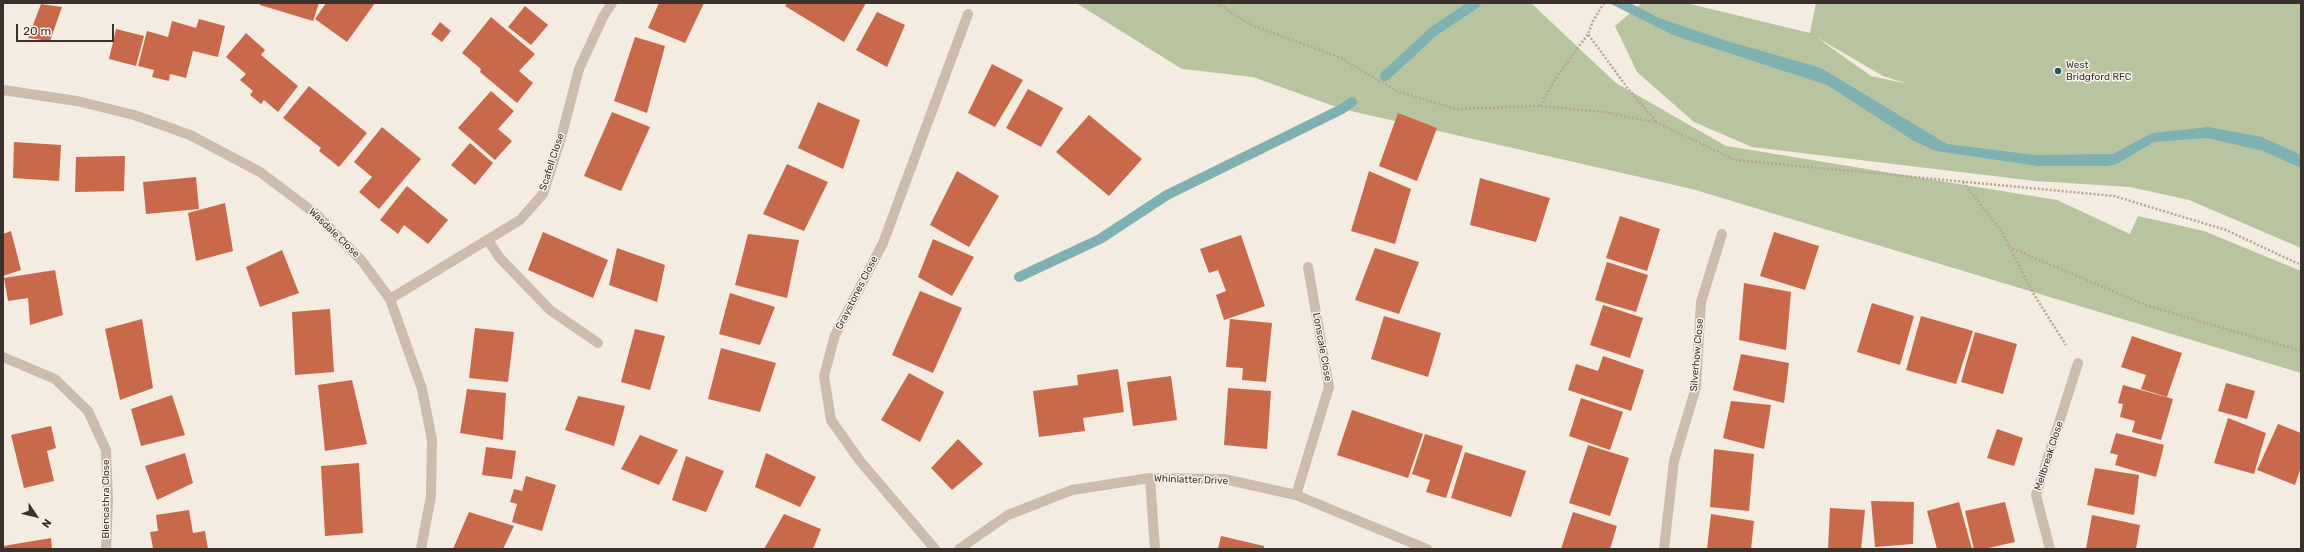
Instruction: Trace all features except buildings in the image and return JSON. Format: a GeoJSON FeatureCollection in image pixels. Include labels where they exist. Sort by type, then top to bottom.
{"type":"FeatureCollection","features":[{"type":"Feature","properties":{"kind":"street","name":"Scafell Close"},"geometry":{"type":"LineString","coordinates":[[390,299],[520,220],[543,194],[561,138],[579,69],[603,17],[612,3]]}},
{"type":"Feature","properties":{"kind":"street","name":"Graystones Close"},"geometry":{"type":"LineString","coordinates":[[935,549],[860,461],[831,420],[824,376],[835,335],[883,243],[968,14]]}},
{"type":"Feature","properties":{"kind":"street","name":"Wasdale Close"},"geometry":{"type":"LineString","coordinates":[[3,90],[77,101],[134,114],[190,135],[260,172],[316,214],[362,261],[390,299],[422,389],[432,440],[431,496],[421,549]]}},
{"type":"Feature","properties":{"kind":"street","name":"Silverhow Close"},"geometry":{"type":"LineString","coordinates":[[1664,549],[1674,461],[1696,387],[1701,302],[1722,234]]}},
{"type":"Feature","properties":{"kind":"street"},"geometry":{"type":"LineString","coordinates":[[488,240],[499,257],[550,310],[598,343]]}},
{"type":"Feature","properties":{"kind":"street","name":"Lonscale Close"},"geometry":{"type":"LineString","coordinates":[[1296,494],[1329,387],[1308,267]]}},
{"type":"Feature","properties":{"kind":"street","name":"Blencathra Close"},"geometry":{"type":"LineString","coordinates":[[3,358],[55,380],[88,411],[106,450],[108,500],[106,549]]}},
{"type":"Feature","properties":{"kind":"street","name":"Mellbreak Close"},"geometry":{"type":"LineString","coordinates":[[2050,549],[2036,495],[2078,363]]}},
{"type":"Feature","properties":{"kind":"street"},"geometry":{"type":"LineString","coordinates":[[1150,478],[1155,549]]}},
{"type":"Feature","properties":{"kind":"street","name":"Whinlatter Drive"},"geometry":{"type":"LineString","coordinates":[[959,549],[1008,515],[1072,490],[1150,478],[1224,479],[1296,494],[1427,549]]}},
{"type":"Feature","properties":{"kind":"path"},"geometry":{"type":"LineString","coordinates":[[1217,3],[1249,24],[1341,58],[1397,91],[1456,109],[1540,106],[1604,112],[1658,123],[1735,160],[2114,196],[2226,230],[2301,265]]}},
{"type":"Feature","properties":{"kind":"path"},"geometry":{"type":"LineString","coordinates":[[1540,106],[1556,79],[1588,34],[1592,21],[1604,3]]}},
{"type":"Feature","properties":{"kind":"path"},"geometry":{"type":"LineString","coordinates":[[1588,34],[1626,86],[1658,123]]}},
{"type":"Feature","properties":{"kind":"path"},"geometry":{"type":"LineString","coordinates":[[1963,182],[2002,232],[2033,293],[2078,363]]}},
{"type":"Feature","properties":{"kind":"path"},"geometry":{"type":"LineString","coordinates":[[2009,247],[2148,306],[2301,351]]}},
{"type":"Feature","properties":{"kind":"green space"},"geometry":{"type":"Polygon","coordinates":[[[1076,3],[1531,3],[1616,83],[1726,146],[2057,200],[2130,234],[2138,216],[2204,231],[2301,271],[2301,373],[1692,189],[1342,109],[1253,77],[1182,69],[1076,3]]]}},
{"type":"Feature","properties":{"kind":"green space"},"geometry":{"type":"Polygon","coordinates":[[[1642,3],[1686,3],[1810,33],[1816,3],[2301,3],[2301,248],[2189,200],[2130,187],[2035,181],[1752,147],[1694,122],[1637,72],[1615,26],[1642,3]],[[1816,37],[1871,76],[1908,84],[1883,76],[1816,37]]]}},
{"type":"Feature","properties":{"kind":"water"},"geometry":{"type":"Polygon","coordinates":[[[1609,3],[1630,3],[1659,18],[1727,41],[1821,68],[1947,144],[2035,155],[2113,154],[2152,133],[2208,127],[2262,137],[2301,155],[2301,168],[2263,151],[2207,138],[2154,142],[2117,164],[2107,166],[2038,166],[1936,151],[1914,141],[1827,85],[1673,35],[1609,3]]]}},
{"type":"Feature","properties":{"kind":"waterway"},"geometry":{"type":"LineString","coordinates":[[1385,76],[1434,31],[1476,3]]}},
{"type":"Feature","properties":{"kind":"waterway"},"geometry":{"type":"LineString","coordinates":[[1019,277],[1100,239],[1167,195],[1342,109],[1352,102]]}},
{"type":"Feature","properties":{"kind":"place","name":"West Bridgford RFC"},"geometry":{"type":"Point","coordinates":[2058,71]}}]}
